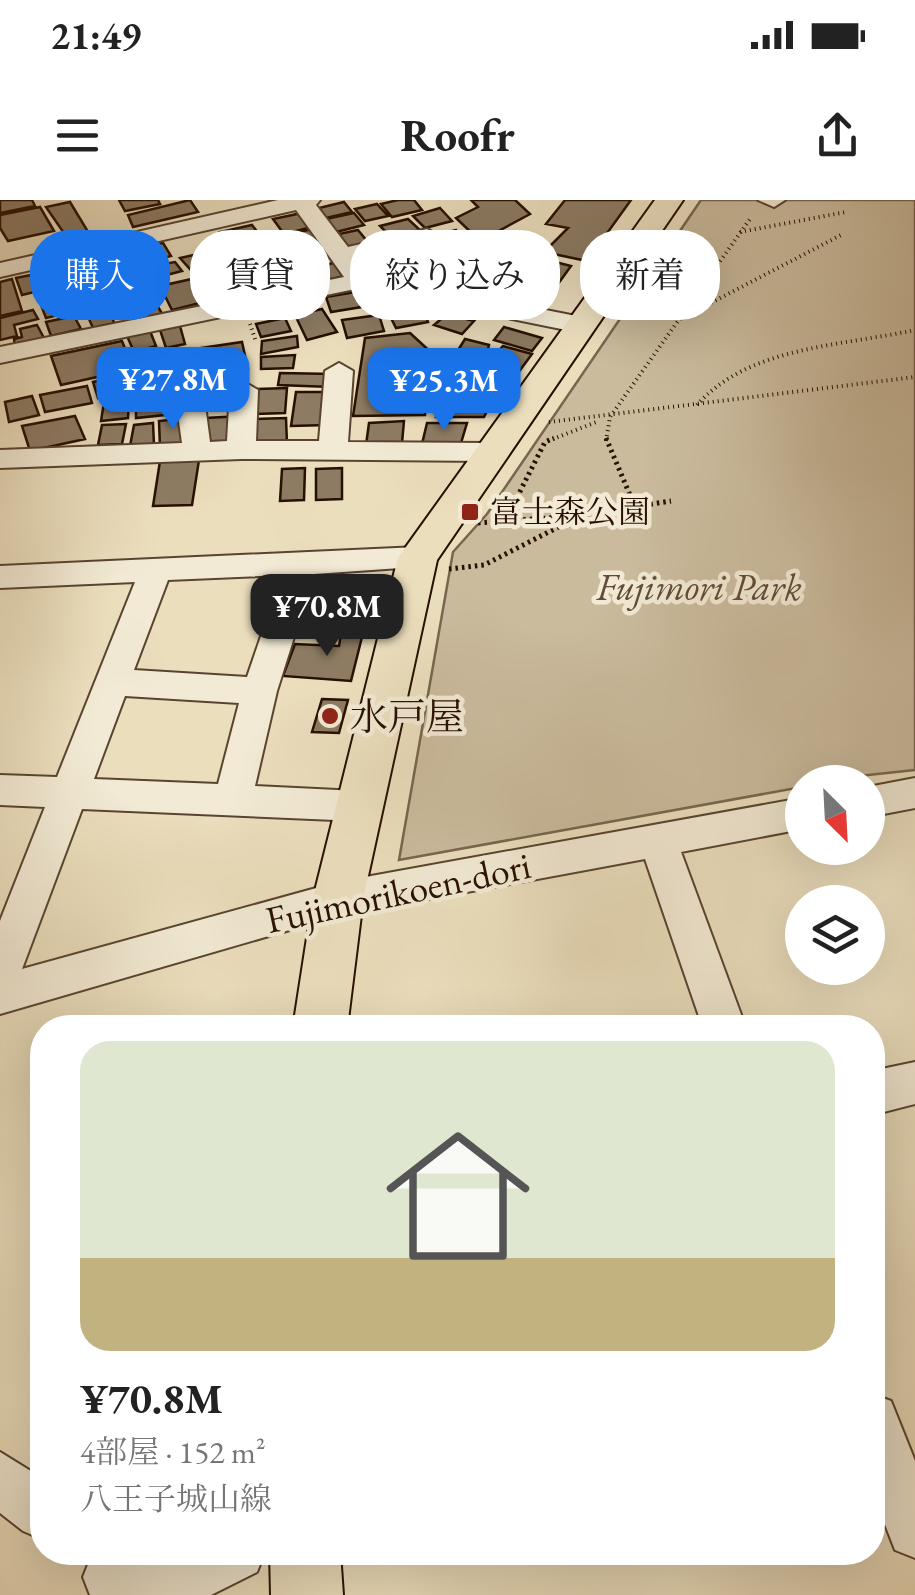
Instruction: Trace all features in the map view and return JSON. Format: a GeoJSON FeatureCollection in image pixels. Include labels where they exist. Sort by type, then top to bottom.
{"type":"FeatureCollection","features":[{"type":"Feature","properties":{"kind":"main road"},"geometry":{"type":"LineString","coordinates":[[322,1015],[338,899],[358,806],[430,564],[498,439],[669,200]]}},
{"type":"Feature","properties":{"kind":"main road"},"geometry":{"type":"LineString","coordinates":[[306,1565],[307,1595]]}},
{"type":"Feature","properties":{"kind":"street"},"geometry":{"type":"LineString","coordinates":[[0,270],[304,200],[350,268]]}},
{"type":"Feature","properties":{"kind":"street"},"geometry":{"type":"LineString","coordinates":[[342,256],[350,254]]}},
{"type":"Feature","properties":{"kind":"street"},"geometry":{"type":"LineString","coordinates":[[0,355],[350,284]]}},
{"type":"Feature","properties":{"kind":"street"},"geometry":{"type":"LineString","coordinates":[[554,320],[580,325]]}},
{"type":"Feature","properties":{"kind":"street"},"geometry":{"type":"LineString","coordinates":[[334,451],[338,371]]}},
{"type":"Feature","properties":{"kind":"street"},"geometry":{"type":"LineString","coordinates":[[132,396],[190,390],[197,451]]}},
{"type":"Feature","properties":{"kind":"street"},"geometry":{"type":"LineString","coordinates":[[241,450],[244,390]]}},
{"type":"Feature","properties":{"kind":"street"},"geometry":{"type":"LineString","coordinates":[[1,457],[334,451],[498,439]]}},
{"type":"Feature","properties":{"kind":"street"},"geometry":{"type":"LineString","coordinates":[[0,577],[302,562],[430,564]]}},
{"type":"Feature","properties":{"kind":"street"},"geometry":{"type":"LineString","coordinates":[[233,800],[260,692],[302,562]]}},
{"type":"Feature","properties":{"kind":"street"},"geometry":{"type":"LineString","coordinates":[[0,972],[156,570]]}},
{"type":"Feature","properties":{"kind":"street"},"geometry":{"type":"LineString","coordinates":[[114,682],[260,692]]}},
{"type":"Feature","properties":{"kind":"street"},"geometry":{"type":"LineString","coordinates":[[0,790],[358,806]]}},
{"type":"Feature","properties":{"kind":"street"},"geometry":{"type":"LineString","coordinates":[[885,799],[915,793]]}},
{"type":"Feature","properties":{"kind":"street","name":"Fujimorikoen-dori"},"geometry":{"type":"LineString","coordinates":[[0,995],[338,899],[785,817]]}},
{"type":"Feature","properties":{"kind":"street"},"geometry":{"type":"LineString","coordinates":[[658,842],[719,1015]]}},
{"type":"Feature","properties":{"kind":"street"},"geometry":{"type":"LineString","coordinates":[[885,1090],[915,1084]]}},
{"type":"Feature","properties":{"kind":"street"},"geometry":{"type":"LineString","coordinates":[[885,1453],[915,1530]]}},
{"type":"Feature","properties":{"kind":"street"},"geometry":{"type":"LineString","coordinates":[[108,1575],[164,1580],[214,1565]]}},
{"type":"Feature","properties":{"kind":"path"},"geometry":{"type":"LineString","coordinates":[[740,232],[846,212]]}},
{"type":"Feature","properties":{"kind":"path"},"geometry":{"type":"LineString","coordinates":[[720,260],[750,219]]}},
{"type":"Feature","properties":{"kind":"path"},"geometry":{"type":"LineString","coordinates":[[720,298],[842,235]]}},
{"type":"Feature","properties":{"kind":"path"},"geometry":{"type":"LineString","coordinates":[[635,507],[606,440],[610,417],[678,320]]}},
{"type":"Feature","properties":{"kind":"path"},"geometry":{"type":"LineString","coordinates":[[696,406],[707,388],[761,362],[915,330]]}},
{"type":"Feature","properties":{"kind":"path"},"geometry":{"type":"LineString","coordinates":[[439,377],[476,375],[514,386]]}},
{"type":"Feature","properties":{"kind":"path"},"geometry":{"type":"LineString","coordinates":[[498,439],[610,417],[915,377]]}},
{"type":"Feature","properties":{"kind":"path"},"geometry":{"type":"LineString","coordinates":[[504,521],[545,442],[610,417]]}},
{"type":"Feature","properties":{"kind":"path"},"geometry":{"type":"LineString","coordinates":[[466,524],[582,515],[671,501]]}},
{"type":"Feature","properties":{"kind":"path"},"geometry":{"type":"LineString","coordinates":[[430,564],[484,565],[582,515]]}},
{"type":"Feature","properties":{"kind":"green space","name":"Fujimori Park"},"geometry":{"type":"Polygon","coordinates":[[[701,200],[915,200],[915,770],[885,773],[885,765],[785,765],[785,790],[399,860],[453,552],[487,514],[619,320],[720,320],[720,230],[681,230],[701,200]]]}},
{"type":"Feature","properties":{"kind":"building"},"geometry":{"type":"Polygon","coordinates":[[[0,200],[32,200],[35,206],[0,213],[0,200]]]}},
{"type":"Feature","properties":{"kind":"building"},"geometry":{"type":"Polygon","coordinates":[[[119,200],[158,200],[160,204],[125,211],[119,200]]]}},
{"type":"Feature","properties":{"kind":"building"},"geometry":{"type":"Polygon","coordinates":[[[190,200],[198,212],[133,227],[128,215],[190,200]]]}},
{"type":"Feature","properties":{"kind":"building"},"geometry":{"type":"Polygon","coordinates":[[[414,200],[422,210],[392,217],[381,204],[414,200]]]}},
{"type":"Feature","properties":{"kind":"building"},"geometry":{"type":"Polygon","coordinates":[[[471,200],[515,200],[530,214],[500,230],[469,230],[456,218],[478,207],[471,200]]]}},
{"type":"Feature","properties":{"kind":"building"},"geometry":{"type":"Polygon","coordinates":[[[565,200],[631,200],[609,230],[580,230],[580,260],[560,255],[560,236],[568,228],[546,224],[565,200]]]}},
{"type":"Feature","properties":{"kind":"building"},"geometry":{"type":"Polygon","coordinates":[[[70,202],[87,230],[62,230],[46,207],[70,202]]]}},
{"type":"Feature","properties":{"kind":"building"},"geometry":{"type":"Polygon","coordinates":[[[344,202],[352,212],[326,218],[319,208],[344,202]]]}},
{"type":"Feature","properties":{"kind":"building"},"geometry":{"type":"Polygon","coordinates":[[[377,204],[388,216],[365,221],[355,209],[377,204]]]}},
{"type":"Feature","properties":{"kind":"building"},"geometry":{"type":"Polygon","coordinates":[[[40,207],[53,230],[30,230],[30,236],[8,241],[0,228],[0,215],[40,207]]]}},
{"type":"Feature","properties":{"kind":"building"},"geometry":{"type":"Polygon","coordinates":[[[440,208],[452,221],[425,228],[413,216],[440,208]]]}},
{"type":"Feature","properties":{"kind":"building"},"geometry":{"type":"Polygon","coordinates":[[[302,213],[312,227],[281,230],[273,219],[302,213]]]}},
{"type":"Feature","properties":{"kind":"building"},"geometry":{"type":"Polygon","coordinates":[[[354,213],[364,225],[336,232],[326,219],[354,213]]]}},
{"type":"Feature","properties":{"kind":"building"},"geometry":{"type":"Polygon","coordinates":[[[408,219],[420,230],[384,230],[380,226],[408,219]]]}},
{"type":"Feature","properties":{"kind":"building"},"geometry":{"type":"Polygon","coordinates":[[[252,225],[256,230],[229,230],[252,225]]]}},
{"type":"Feature","properties":{"kind":"building"},"geometry":{"type":"Polygon","coordinates":[[[350,232],[350,251],[349,251],[339,234],[350,232]]]}},
{"type":"Feature","properties":{"kind":"building"},"geometry":{"type":"Polygon","coordinates":[[[190,256],[190,269],[180,258],[190,256]]]}},
{"type":"Feature","properties":{"kind":"building"},"geometry":{"type":"Polygon","coordinates":[[[175,262],[182,271],[170,274],[170,263],[175,262]]]}},
{"type":"Feature","properties":{"kind":"building"},"geometry":{"type":"Polygon","coordinates":[[[337,262],[348,275],[330,280],[330,264],[337,262]]]}},
{"type":"Feature","properties":{"kind":"building"},"geometry":{"type":"Polygon","coordinates":[[[560,263],[571,266],[560,281],[560,263]]]}},
{"type":"Feature","properties":{"kind":"building"},"geometry":{"type":"Polygon","coordinates":[[[30,275],[30,293],[22,295],[16,278],[30,275]]]}},
{"type":"Feature","properties":{"kind":"building"},"geometry":{"type":"Polygon","coordinates":[[[12,279],[22,311],[0,316],[0,282],[12,279]]]}},
{"type":"Feature","properties":{"kind":"building"},"geometry":{"type":"Polygon","coordinates":[[[190,279],[190,306],[172,310],[170,284],[190,279]]]}},
{"type":"Feature","properties":{"kind":"building"},"geometry":{"type":"Polygon","coordinates":[[[350,293],[350,309],[331,312],[330,296],[350,293]]]}},
{"type":"Feature","properties":{"kind":"building"},"geometry":{"type":"Polygon","coordinates":[[[30,311],[30,320],[34,320],[14,325],[17,336],[0,340],[0,318],[30,311]]]}},
{"type":"Feature","properties":{"kind":"building"},"geometry":{"type":"Polygon","coordinates":[[[76,320],[81,329],[51,336],[46,322],[76,320]]]}},
{"type":"Feature","properties":{"kind":"building"},"geometry":{"type":"Polygon","coordinates":[[[89,320],[113,320],[115,325],[94,330],[89,320]]]}},
{"type":"Feature","properties":{"kind":"building"},"geometry":{"type":"Polygon","coordinates":[[[286,320],[291,331],[261,337],[256,324],[286,320]]]}},
{"type":"Feature","properties":{"kind":"building"},"geometry":{"type":"Polygon","coordinates":[[[297,320],[329,320],[337,332],[307,340],[297,320]]]}},
{"type":"Feature","properties":{"kind":"building"},"geometry":{"type":"Polygon","coordinates":[[[342,320],[381,320],[384,331],[347,338],[342,320]]]}},
{"type":"Feature","properties":{"kind":"building"},"geometry":{"type":"Polygon","coordinates":[[[392,320],[428,322],[396,328],[392,320]]]}},
{"type":"Feature","properties":{"kind":"building"},"geometry":{"type":"Polygon","coordinates":[[[440,320],[474,321],[462,334],[434,325],[440,320]]]}},
{"type":"Feature","properties":{"kind":"building"},"geometry":{"type":"Polygon","coordinates":[[[37,325],[45,340],[15,347],[14,339],[22,337],[20,329],[37,325]]]}},
{"type":"Feature","properties":{"kind":"building"},"geometry":{"type":"Polygon","coordinates":[[[180,326],[185,344],[166,348],[160,330],[180,326]]]}},
{"type":"Feature","properties":{"kind":"building"},"geometry":{"type":"Polygon","coordinates":[[[504,327],[542,338],[532,351],[494,340],[504,327]]]}},
{"type":"Feature","properties":{"kind":"building"},"geometry":{"type":"Polygon","coordinates":[[[150,331],[156,346],[134,352],[127,336],[150,331]]]}},
{"type":"Feature","properties":{"kind":"building"},"geometry":{"type":"Polygon","coordinates":[[[410,333],[434,355],[425,415],[353,416],[365,338],[410,333]]]}},
{"type":"Feature","properties":{"kind":"building"},"geometry":{"type":"Polygon","coordinates":[[[297,336],[298,347],[261,354],[262,341],[297,336]]]}},
{"type":"Feature","properties":{"kind":"building"},"geometry":{"type":"Polygon","coordinates":[[[465,339],[489,345],[485,362],[452,360],[465,339]]]}},
{"type":"Feature","properties":{"kind":"building"},"geometry":{"type":"Polygon","coordinates":[[[122,341],[133,369],[61,385],[51,356],[122,341]]]}},
{"type":"Feature","properties":{"kind":"building"},"geometry":{"type":"Polygon","coordinates":[[[242,342],[248,369],[197,376],[194,349],[242,342]]]}},
{"type":"Feature","properties":{"kind":"building"},"geometry":{"type":"Polygon","coordinates":[[[503,346],[532,354],[515,377],[491,371],[505,358],[495,355],[503,346]]]}},
{"type":"Feature","properties":{"kind":"building"},"geometry":{"type":"Polygon","coordinates":[[[156,351],[157,363],[137,368],[134,354],[156,351]]]}},
{"type":"Feature","properties":{"kind":"building"},"geometry":{"type":"Polygon","coordinates":[[[295,355],[293,368],[261,369],[261,357],[295,355]]]}},
{"type":"Feature","properties":{"kind":"building"},"geometry":{"type":"Polygon","coordinates":[[[186,366],[188,382],[145,388],[143,370],[186,366]]]}},
{"type":"Feature","properties":{"kind":"building"},"geometry":{"type":"Polygon","coordinates":[[[280,373],[333,374],[331,387],[278,385],[280,373]]]}},
{"type":"Feature","properties":{"kind":"building"},"geometry":{"type":"Polygon","coordinates":[[[114,378],[119,393],[98,398],[93,382],[114,378]]]}},
{"type":"Feature","properties":{"kind":"building"},"geometry":{"type":"Polygon","coordinates":[[[221,378],[219,392],[199,394],[200,381],[221,378]]]}},
{"type":"Feature","properties":{"kind":"building"},"geometry":{"type":"Polygon","coordinates":[[[87,386],[92,403],[45,412],[40,395],[87,386]]]}},
{"type":"Feature","properties":{"kind":"building"},"geometry":{"type":"Polygon","coordinates":[[[447,387],[497,391],[484,417],[436,417],[447,387]]]}},
{"type":"Feature","properties":{"kind":"building"},"geometry":{"type":"Polygon","coordinates":[[[287,388],[285,413],[256,414],[258,389],[287,388]]]}},
{"type":"Feature","properties":{"kind":"building"},"geometry":{"type":"Polygon","coordinates":[[[296,392],[329,392],[327,425],[291,426],[296,392]]]}},
{"type":"Feature","properties":{"kind":"building"},"geometry":{"type":"Polygon","coordinates":[[[175,394],[174,414],[136,418],[136,399],[175,394]]]}},
{"type":"Feature","properties":{"kind":"building"},"geometry":{"type":"Polygon","coordinates":[[[32,396],[39,415],[9,422],[5,402],[32,396]]]}},
{"type":"Feature","properties":{"kind":"building"},"geometry":{"type":"Polygon","coordinates":[[[129,399],[128,418],[101,421],[104,402],[129,399]]]}},
{"type":"Feature","properties":{"kind":"building"},"geometry":{"type":"Polygon","coordinates":[[[75,416],[85,439],[30,451],[22,426],[75,416]]]}},
{"type":"Feature","properties":{"kind":"building"},"geometry":{"type":"Polygon","coordinates":[[[240,416],[239,443],[206,446],[206,418],[240,416]]]}},
{"type":"Feature","properties":{"kind":"building"},"geometry":{"type":"Polygon","coordinates":[[[187,418],[187,444],[160,447],[159,421],[187,418]]]}},
{"type":"Feature","properties":{"kind":"building"},"geometry":{"type":"Polygon","coordinates":[[[286,418],[287,444],[253,445],[254,419],[286,418]]]}},
{"type":"Feature","properties":{"kind":"building"},"geometry":{"type":"Polygon","coordinates":[[[404,421],[402,443],[366,445],[369,423],[404,421]]]}},
{"type":"Feature","properties":{"kind":"building"},"geometry":{"type":"Polygon","coordinates":[[[153,423],[154,445],[130,446],[134,425],[153,423]]]}},
{"type":"Feature","properties":{"kind":"building"},"geometry":{"type":"Polygon","coordinates":[[[427,423],[467,423],[461,443],[422,444],[427,423]]]}},
{"type":"Feature","properties":{"kind":"building"},"geometry":{"type":"Polygon","coordinates":[[[126,424],[122,444],[98,445],[102,425],[126,424]]]}},
{"type":"Feature","properties":{"kind":"building"},"geometry":{"type":"Polygon","coordinates":[[[199,460],[192,505],[153,506],[160,461],[199,460]]]}},
{"type":"Feature","properties":{"kind":"building"},"geometry":{"type":"Polygon","coordinates":[[[305,468],[304,500],[280,501],[282,469],[305,468]]]}},
{"type":"Feature","properties":{"kind":"building"},"geometry":{"type":"Polygon","coordinates":[[[342,468],[342,499],[316,500],[316,469],[342,468]]]}},
{"type":"Feature","properties":{"kind":"building"},"geometry":{"type":"Polygon","coordinates":[[[302,598],[374,603],[368,624],[296,620],[302,598]]]}},
{"type":"Feature","properties":{"kind":"building"},"geometry":{"type":"Polygon","coordinates":[[[342,628],[364,629],[351,681],[283,676],[295,644],[339,646],[342,628]]]}},
{"type":"Feature","properties":{"kind":"building","name":"水戸屋"},"geometry":{"type":"Polygon","coordinates":[[[322,699],[348,700],[339,733],[312,732],[322,699]]]}},
{"type":"Feature","properties":{"kind":"place","name":"富士森公園"},"geometry":{"type":"Point","coordinates":[470,512]}},
{"type":"Feature","properties":{"kind":"place","name":"水戸屋"},"geometry":{"type":"Point","coordinates":[330,716]}}]}
